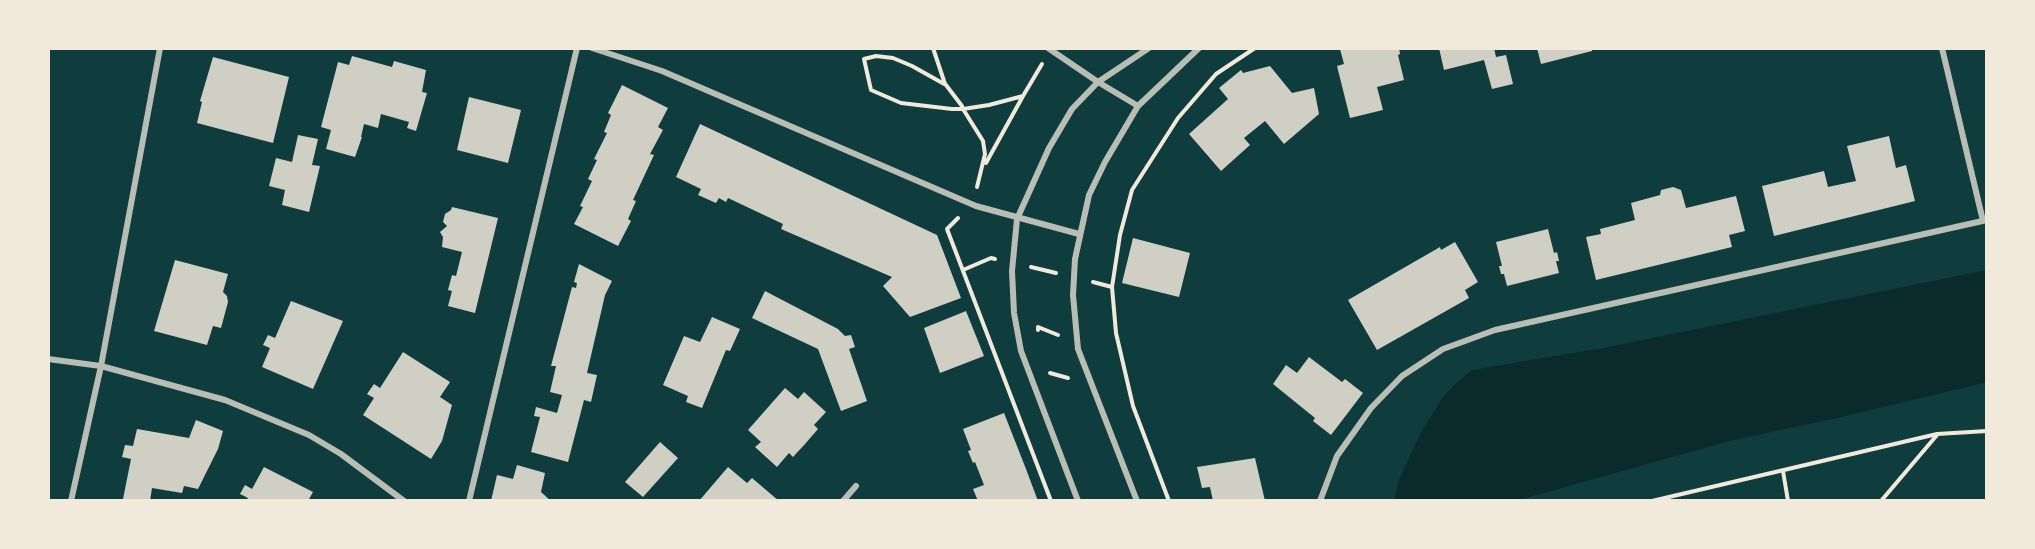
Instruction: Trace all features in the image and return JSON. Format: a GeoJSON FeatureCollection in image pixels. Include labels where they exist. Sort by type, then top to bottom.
{"type":"FeatureCollection","features":[{"type":"Feature","properties":{"kind":"street"},"geometry":{"type":"LineString","coordinates":[[71,501],[101,366],[160,48]]}},
{"type":"Feature","properties":{"kind":"street"},"geometry":{"type":"LineString","coordinates":[[469,501],[576,48]]}},
{"type":"Feature","properties":{"kind":"street"},"geometry":{"type":"LineString","coordinates":[[592,48],[662,71],[972,204],[1017,219],[1079,234]]}},
{"type":"Feature","properties":{"kind":"street"},"geometry":{"type":"LineString","coordinates":[[1078,501],[1022,351],[1014,313],[1013,263],[1017,219],[1048,148],[1072,109],[1098,82],[1149,48]]}},
{"type":"Feature","properties":{"kind":"street"},"geometry":{"type":"LineString","coordinates":[[1137,501],[1078,349],[1073,296],[1079,234],[1089,195],[1138,106],[1199,48]]}},
{"type":"Feature","properties":{"kind":"street"},"geometry":{"type":"LineString","coordinates":[[1320,501],[1337,456],[1371,408],[1402,376],[1443,350],[1495,330],[1985,221],[1942,48]]}},
{"type":"Feature","properties":{"kind":"street"},"geometry":{"type":"LineString","coordinates":[[1049,49],[1138,106]]}},
{"type":"Feature","properties":{"kind":"street"},"geometry":{"type":"LineString","coordinates":[[48,359],[101,366],[225,400],[309,435],[341,454],[404,501]]}},
{"type":"Feature","properties":{"kind":"street"},"geometry":{"type":"LineString","coordinates":[[843,501],[856,486]]}},
{"type":"Feature","properties":{"kind":"path"},"geometry":{"type":"LineString","coordinates":[[933,48],[946,85],[982,141],[986,154],[972,204]]}},
{"type":"Feature","properties":{"kind":"path"},"geometry":{"type":"LineString","coordinates":[[1169,501],[1133,406],[1116,333],[1112,287],[1120,235],[1132,190],[1178,118],[1216,74],[1255,48]]}},
{"type":"Feature","properties":{"kind":"path"},"geometry":{"type":"LineString","coordinates":[[984,166],[1049,49]]}},
{"type":"Feature","properties":{"kind":"path"},"geometry":{"type":"LineString","coordinates":[[946,85],[893,58],[876,56],[864,59],[872,90],[901,103],[963,109],[1023,96]]}},
{"type":"Feature","properties":{"kind":"path"},"geometry":{"type":"LineString","coordinates":[[958,218],[947,229],[1051,501]]}},
{"type":"Feature","properties":{"kind":"path"},"geometry":{"type":"LineString","coordinates":[[963,270],[991,258],[1112,287]]}},
{"type":"Feature","properties":{"kind":"path"},"geometry":{"type":"LineString","coordinates":[[1652,501],[1937,434],[1987,431]]}},
{"type":"Feature","properties":{"kind":"path"},"geometry":{"type":"LineString","coordinates":[[1881,501],[1937,434]]}},
{"type":"Feature","properties":{"kind":"path"},"geometry":{"type":"LineString","coordinates":[[1783,471],[1788,501]]}},
{"type":"Feature","properties":{"kind":"water"},"geometry":{"type":"Polygon","coordinates":[[[1987,270],[1987,382],[1842,417],[1733,440],[1515,501],[1394,501],[1399,480],[1420,434],[1441,400],[1472,370],[1603,348],[1987,270]]]}},
{"type":"Feature","properties":{"kind":"building"},"geometry":{"type":"Polygon","coordinates":[[[1399,48],[1400,54],[1398,55],[1404,80],[1377,87],[1383,110],[1350,118],[1337,66],[1344,64],[1340,49],[1399,48]]]}},
{"type":"Feature","properties":{"kind":"building"},"geometry":{"type":"Polygon","coordinates":[[[1439,48],[1494,48],[1496,57],[1506,55],[1513,84],[1492,89],[1484,60],[1444,70],[1439,48]]]}},
{"type":"Feature","properties":{"kind":"building"},"geometry":{"type":"Polygon","coordinates":[[[1537,48],[1592,48],[1592,51],[1541,64],[1537,48]]]}},
{"type":"Feature","properties":{"kind":"building"},"geometry":{"type":"Polygon","coordinates":[[[352,56],[392,67],[394,61],[426,70],[422,92],[427,93],[416,131],[407,128],[409,122],[381,114],[378,128],[364,124],[355,157],[326,149],[331,130],[321,127],[338,62],[349,65],[352,56]]]}},
{"type":"Feature","properties":{"kind":"building"},"geometry":{"type":"Polygon","coordinates":[[[213,57],[289,77],[273,143],[197,123],[202,102],[200,101],[213,57]]]}},
{"type":"Feature","properties":{"kind":"building"},"geometry":{"type":"Polygon","coordinates":[[[1270,66],[1292,93],[1314,88],[1319,114],[1284,144],[1265,121],[1244,138],[1250,145],[1221,171],[1189,134],[1228,99],[1219,88],[1241,70],[1243,73],[1270,66]]]}},
{"type":"Feature","properties":{"kind":"building"},"geometry":{"type":"Polygon","coordinates":[[[622,85],[668,108],[658,127],[663,130],[650,154],[654,155],[633,200],[636,201],[628,219],[631,221],[618,246],[574,224],[592,181],[588,179],[597,160],[594,159],[607,133],[604,132],[611,115],[608,113],[622,85]]]}},
{"type":"Feature","properties":{"kind":"building"},"geometry":{"type":"Polygon","coordinates":[[[469,97],[521,110],[508,163],[457,150],[469,97]]]}},
{"type":"Feature","properties":{"kind":"building"},"geometry":{"type":"Polygon","coordinates":[[[700,124],[937,235],[961,298],[910,317],[883,286],[892,277],[781,229],[783,224],[728,198],[726,202],[719,198],[716,203],[698,195],[701,189],[676,177],[700,124]]]}},
{"type":"Feature","properties":{"kind":"building"},"geometry":{"type":"Polygon","coordinates":[[[298,135],[318,139],[312,165],[320,166],[309,212],[282,205],[285,190],[269,186],[276,158],[292,162],[298,135]]]}},
{"type":"Feature","properties":{"kind":"building"},"geometry":{"type":"Polygon","coordinates":[[[1889,136],[1896,168],[1906,165],[1915,201],[1774,236],[1762,186],[1824,171],[1828,187],[1856,181],[1847,146],[1889,136]]]}},
{"type":"Feature","properties":{"kind":"building"},"geometry":{"type":"Polygon","coordinates":[[[1673,187],[1681,190],[1686,208],[1736,196],[1745,231],[1729,235],[1732,247],[1596,280],[1586,237],[1601,234],[1600,229],[1635,220],[1631,203],[1660,195],[1661,190],[1673,187]]]}},
{"type":"Feature","properties":{"kind":"building"},"geometry":{"type":"Polygon","coordinates":[[[452,207],[498,218],[475,313],[448,306],[452,291],[448,290],[452,275],[456,276],[462,252],[442,247],[443,237],[440,232],[447,226],[443,222],[445,214],[452,207]]]}},
{"type":"Feature","properties":{"kind":"building"},"geometry":{"type":"Polygon","coordinates":[[[1548,229],[1554,253],[1557,252],[1559,261],[1556,261],[1559,273],[1507,286],[1499,266],[1502,266],[1496,242],[1548,229]]]}},
{"type":"Feature","properties":{"kind":"building"},"geometry":{"type":"Polygon","coordinates":[[[1133,238],[1190,253],[1179,297],[1122,283],[1133,238]]]}},
{"type":"Feature","properties":{"kind":"building"},"geometry":{"type":"Polygon","coordinates":[[[1455,242],[1478,282],[1465,290],[1469,298],[1377,350],[1348,300],[1440,247],[1441,250],[1455,242]]]}},
{"type":"Feature","properties":{"kind":"building"},"geometry":{"type":"Polygon","coordinates":[[[175,260],[228,274],[223,292],[228,302],[221,328],[213,326],[207,345],[154,331],[175,260]]]}},
{"type":"Feature","properties":{"kind":"building"},"geometry":{"type":"Polygon","coordinates":[[[579,264],[612,281],[605,295],[587,373],[597,375],[591,402],[584,400],[568,462],[531,452],[540,417],[534,416],[536,407],[557,413],[562,395],[550,392],[556,366],[551,366],[572,287],[576,288],[577,283],[574,282],[579,264]]]}},
{"type":"Feature","properties":{"kind":"building"},"geometry":{"type":"Polygon","coordinates":[[[765,291],[838,329],[845,336],[851,335],[855,347],[849,349],[867,401],[841,411],[818,349],[752,318],[765,291]]]}},
{"type":"Feature","properties":{"kind":"building"},"geometry":{"type":"Polygon","coordinates":[[[291,301],[343,321],[313,389],[262,367],[270,348],[263,345],[268,335],[275,338],[291,301]]]}},
{"type":"Feature","properties":{"kind":"building"},"geometry":{"type":"Polygon","coordinates":[[[966,311],[984,356],[940,373],[924,328],[966,311]]]}},
{"type":"Feature","properties":{"kind":"building"},"geometry":{"type":"Polygon","coordinates":[[[712,317],[740,329],[730,351],[726,350],[702,408],[686,402],[688,396],[663,385],[684,336],[700,342],[712,317]]]}},
{"type":"Feature","properties":{"kind":"building"},"geometry":{"type":"Polygon","coordinates":[[[403,352],[450,382],[440,397],[452,405],[442,441],[431,459],[363,415],[374,398],[367,394],[374,384],[380,388],[403,352]]]}},
{"type":"Feature","properties":{"kind":"building"},"geometry":{"type":"Polygon","coordinates":[[[1309,357],[1342,382],[1345,379],[1363,393],[1331,435],[1313,421],[1315,418],[1273,384],[1286,365],[1297,373],[1309,357]]]}},
{"type":"Feature","properties":{"kind":"building"},"geometry":{"type":"Polygon","coordinates":[[[785,388],[798,399],[804,392],[826,412],[814,425],[818,429],[805,444],[793,457],[789,453],[777,467],[755,447],[761,442],[748,430],[785,388]]]}},
{"type":"Feature","properties":{"kind":"building"},"geometry":{"type":"Polygon","coordinates":[[[1004,413],[1038,501],[978,501],[973,489],[984,485],[968,451],[971,450],[963,429],[1004,413]]]}},
{"type":"Feature","properties":{"kind":"building"},"geometry":{"type":"Polygon","coordinates":[[[196,420],[223,431],[218,449],[198,489],[184,486],[182,493],[152,488],[150,501],[123,499],[131,459],[122,457],[125,445],[133,446],[137,429],[189,438],[196,420]]]}},
{"type":"Feature","properties":{"kind":"building"},"geometry":{"type":"Polygon","coordinates":[[[660,442],[678,458],[643,497],[625,482],[660,442]]]}},
{"type":"Feature","properties":{"kind":"building"},"geometry":{"type":"Polygon","coordinates":[[[1255,458],[1265,501],[1213,501],[1210,487],[1202,488],[1197,467],[1255,458]]]}},
{"type":"Feature","properties":{"kind":"building"},"geometry":{"type":"Polygon","coordinates":[[[517,465],[545,473],[541,492],[551,501],[491,501],[497,475],[513,479],[517,465]]]}},
{"type":"Feature","properties":{"kind":"building"},"geometry":{"type":"Polygon","coordinates":[[[264,467],[313,492],[308,501],[246,501],[248,498],[240,494],[245,485],[252,489],[264,467]]]}},
{"type":"Feature","properties":{"kind":"building"},"geometry":{"type":"Polygon","coordinates":[[[728,467],[747,483],[752,478],[779,501],[699,501],[728,467]]]}}]}
